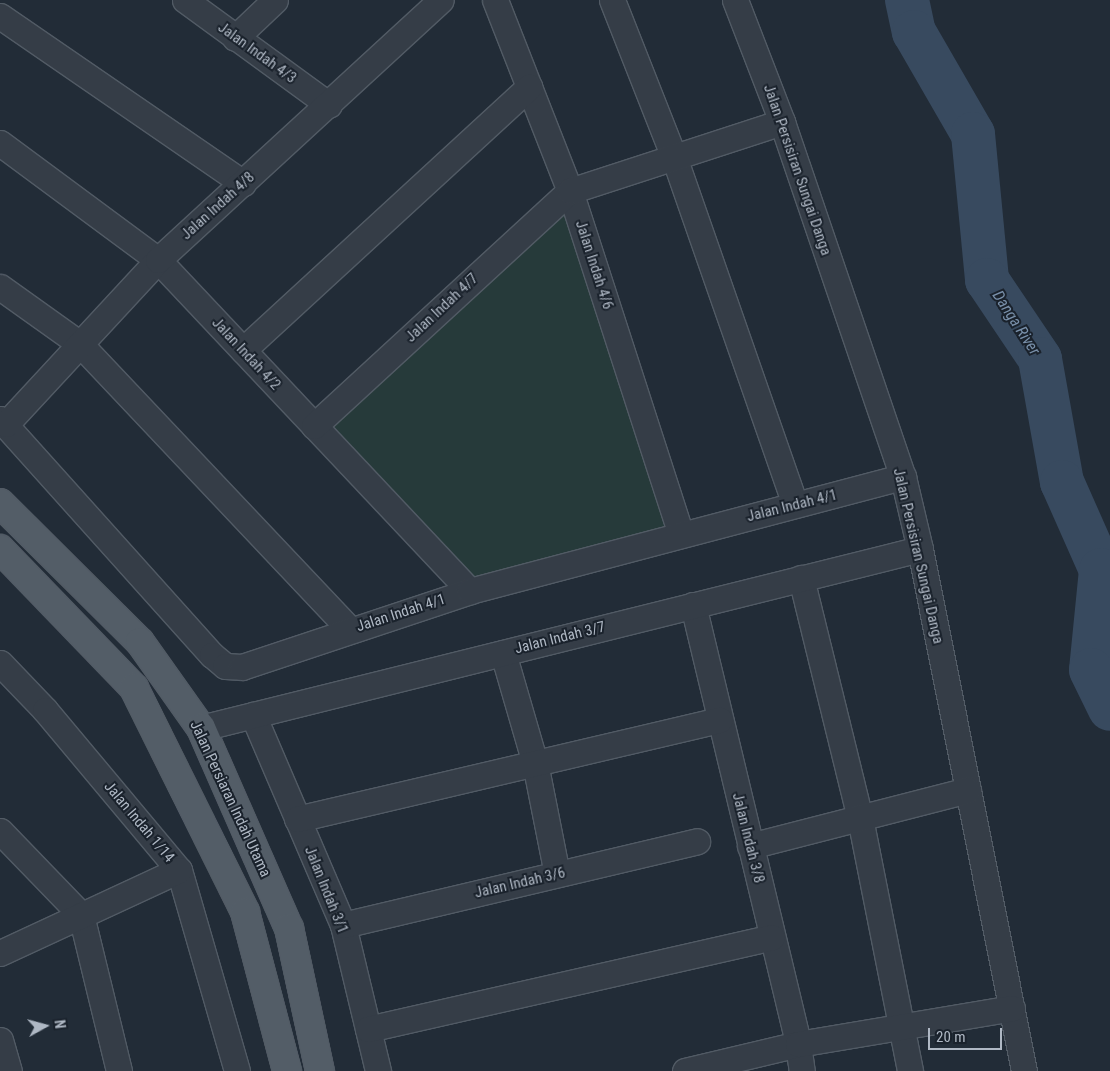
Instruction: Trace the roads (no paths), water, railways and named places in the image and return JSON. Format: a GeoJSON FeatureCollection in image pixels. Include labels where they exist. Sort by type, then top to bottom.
{"type":"FeatureCollection","features":[{"type":"Feature","properties":{"kind":"main road","name":"Jalan Persiaran Indah Utama"},"geometry":{"type":"LineString","coordinates":[[0,503],[140,642],[201,728],[290,928],[320,1071]]}},
{"type":"Feature","properties":{"kind":"main road"},"geometry":{"type":"LineString","coordinates":[[0,548],[134,688],[245,912],[287,1071]]}},
{"type":"Feature","properties":{"kind":"street","name":"Jalan Indah 4/3"},"geometry":{"type":"LineString","coordinates":[[185,0],[329,105]]}},
{"type":"Feature","properties":{"kind":"street"},"geometry":{"type":"LineString","coordinates":[[235,38],[274,0]]}},
{"type":"Feature","properties":{"kind":"street","name":"Jalan Indah 4/8"},"geometry":{"type":"LineString","coordinates":[[3,421],[80,344],[158,260],[329,105],[441,0]]}},
{"type":"Feature","properties":{"kind":"street","name":"Jalan Indah 4/6"},"geometry":{"type":"LineString","coordinates":[[495,0],[570,190],[681,534]]}},
{"type":"Feature","properties":{"kind":"street"},"geometry":{"type":"LineString","coordinates":[[612,0],[674,157],[794,505]]}},
{"type":"Feature","properties":{"kind":"street","name":"Jalan Persisiran Sungai Danga"},"geometry":{"type":"LineString","coordinates":[[734,0],[782,122],[902,477],[920,549],[1024,1071]]}},
{"type":"Feature","properties":{"kind":"street"},"geometry":{"type":"LineString","coordinates":[[0,16],[243,183]]}},
{"type":"Feature","properties":{"kind":"street"},"geometry":{"type":"LineString","coordinates":[[243,350],[529,87]]}},
{"type":"Feature","properties":{"kind":"street"},"geometry":{"type":"LineString","coordinates":[[570,190],[782,122]]}},
{"type":"Feature","properties":{"kind":"street","name":"Jalan Indah 4/2"},"geometry":{"type":"LineString","coordinates":[[0,143],[158,260],[470,591]]}},
{"type":"Feature","properties":{"kind":"street","name":"Jalan Indah 4/7"},"geometry":{"type":"LineString","coordinates":[[314,426],[570,190]]}},
{"type":"Feature","properties":{"kind":"street"},"geometry":{"type":"LineString","coordinates":[[0,287],[80,344],[350,630]]}},
{"type":"Feature","properties":{"kind":"street","name":"Jalan Indah 4/1"},"geometry":{"type":"LineString","coordinates":[[3,421],[224,666],[242,667],[470,591],[902,477]]}},
{"type":"Feature","properties":{"kind":"street","name":"Jalan Indah 3/7"},"geometry":{"type":"LineString","coordinates":[[201,728],[920,549]]}},
{"type":"Feature","properties":{"kind":"street"},"geometry":{"type":"LineString","coordinates":[[802,578],[860,818],[910,1071]]}},
{"type":"Feature","properties":{"kind":"street","name":"Jalan Indah 3/8"},"geometry":{"type":"LineString","coordinates":[[693,605],[798,1044],[802,1071]]}},
{"type":"Feature","properties":{"kind":"street"},"geometry":{"type":"LineString","coordinates":[[503,653],[535,763],[557,874]]}},
{"type":"Feature","properties":{"kind":"street","name":"Jalan Indah 1/14"},"geometry":{"type":"LineString","coordinates":[[0,663],[45,710],[179,870],[237,1071]]}},
{"type":"Feature","properties":{"kind":"street","name":"Jalan Indah 3/1"},"geometry":{"type":"LineString","coordinates":[[253,715],[343,925],[378,1071]]}},
{"type":"Feature","properties":{"kind":"street"},"geometry":{"type":"LineString","coordinates":[[297,819],[720,720]]}},
{"type":"Feature","properties":{"kind":"street"},"geometry":{"type":"LineString","coordinates":[[750,846],[968,790]]}},
{"type":"Feature","properties":{"kind":"street"},"geometry":{"type":"LineString","coordinates":[[0,831],[81,915],[119,1071]]}},
{"type":"Feature","properties":{"kind":"street","name":"Jalan Indah 3/6"},"geometry":{"type":"LineString","coordinates":[[343,925],[697,841]]}},
{"type":"Feature","properties":{"kind":"street"},"geometry":{"type":"LineString","coordinates":[[0,953],[179,870]]}},
{"type":"Feature","properties":{"kind":"street"},"geometry":{"type":"LineString","coordinates":[[368,1029],[772,937]]}},
{"type":"Feature","properties":{"kind":"street"},"geometry":{"type":"LineString","coordinates":[[685,1071],[798,1044],[1012,1008]]}},
{"type":"Feature","properties":{"kind":"street"},"geometry":{"type":"LineString","coordinates":[[0,1040],[9,1071]]}},
{"type":"Feature","properties":{"kind":"waterway","name":"Danga River"},"geometry":{"type":"LineString","coordinates":[[907,0],[914,32],[973,134],[987,280],[1040,359],[1062,482],[1101,570],[1091,670],[1110,709]]}}]}
